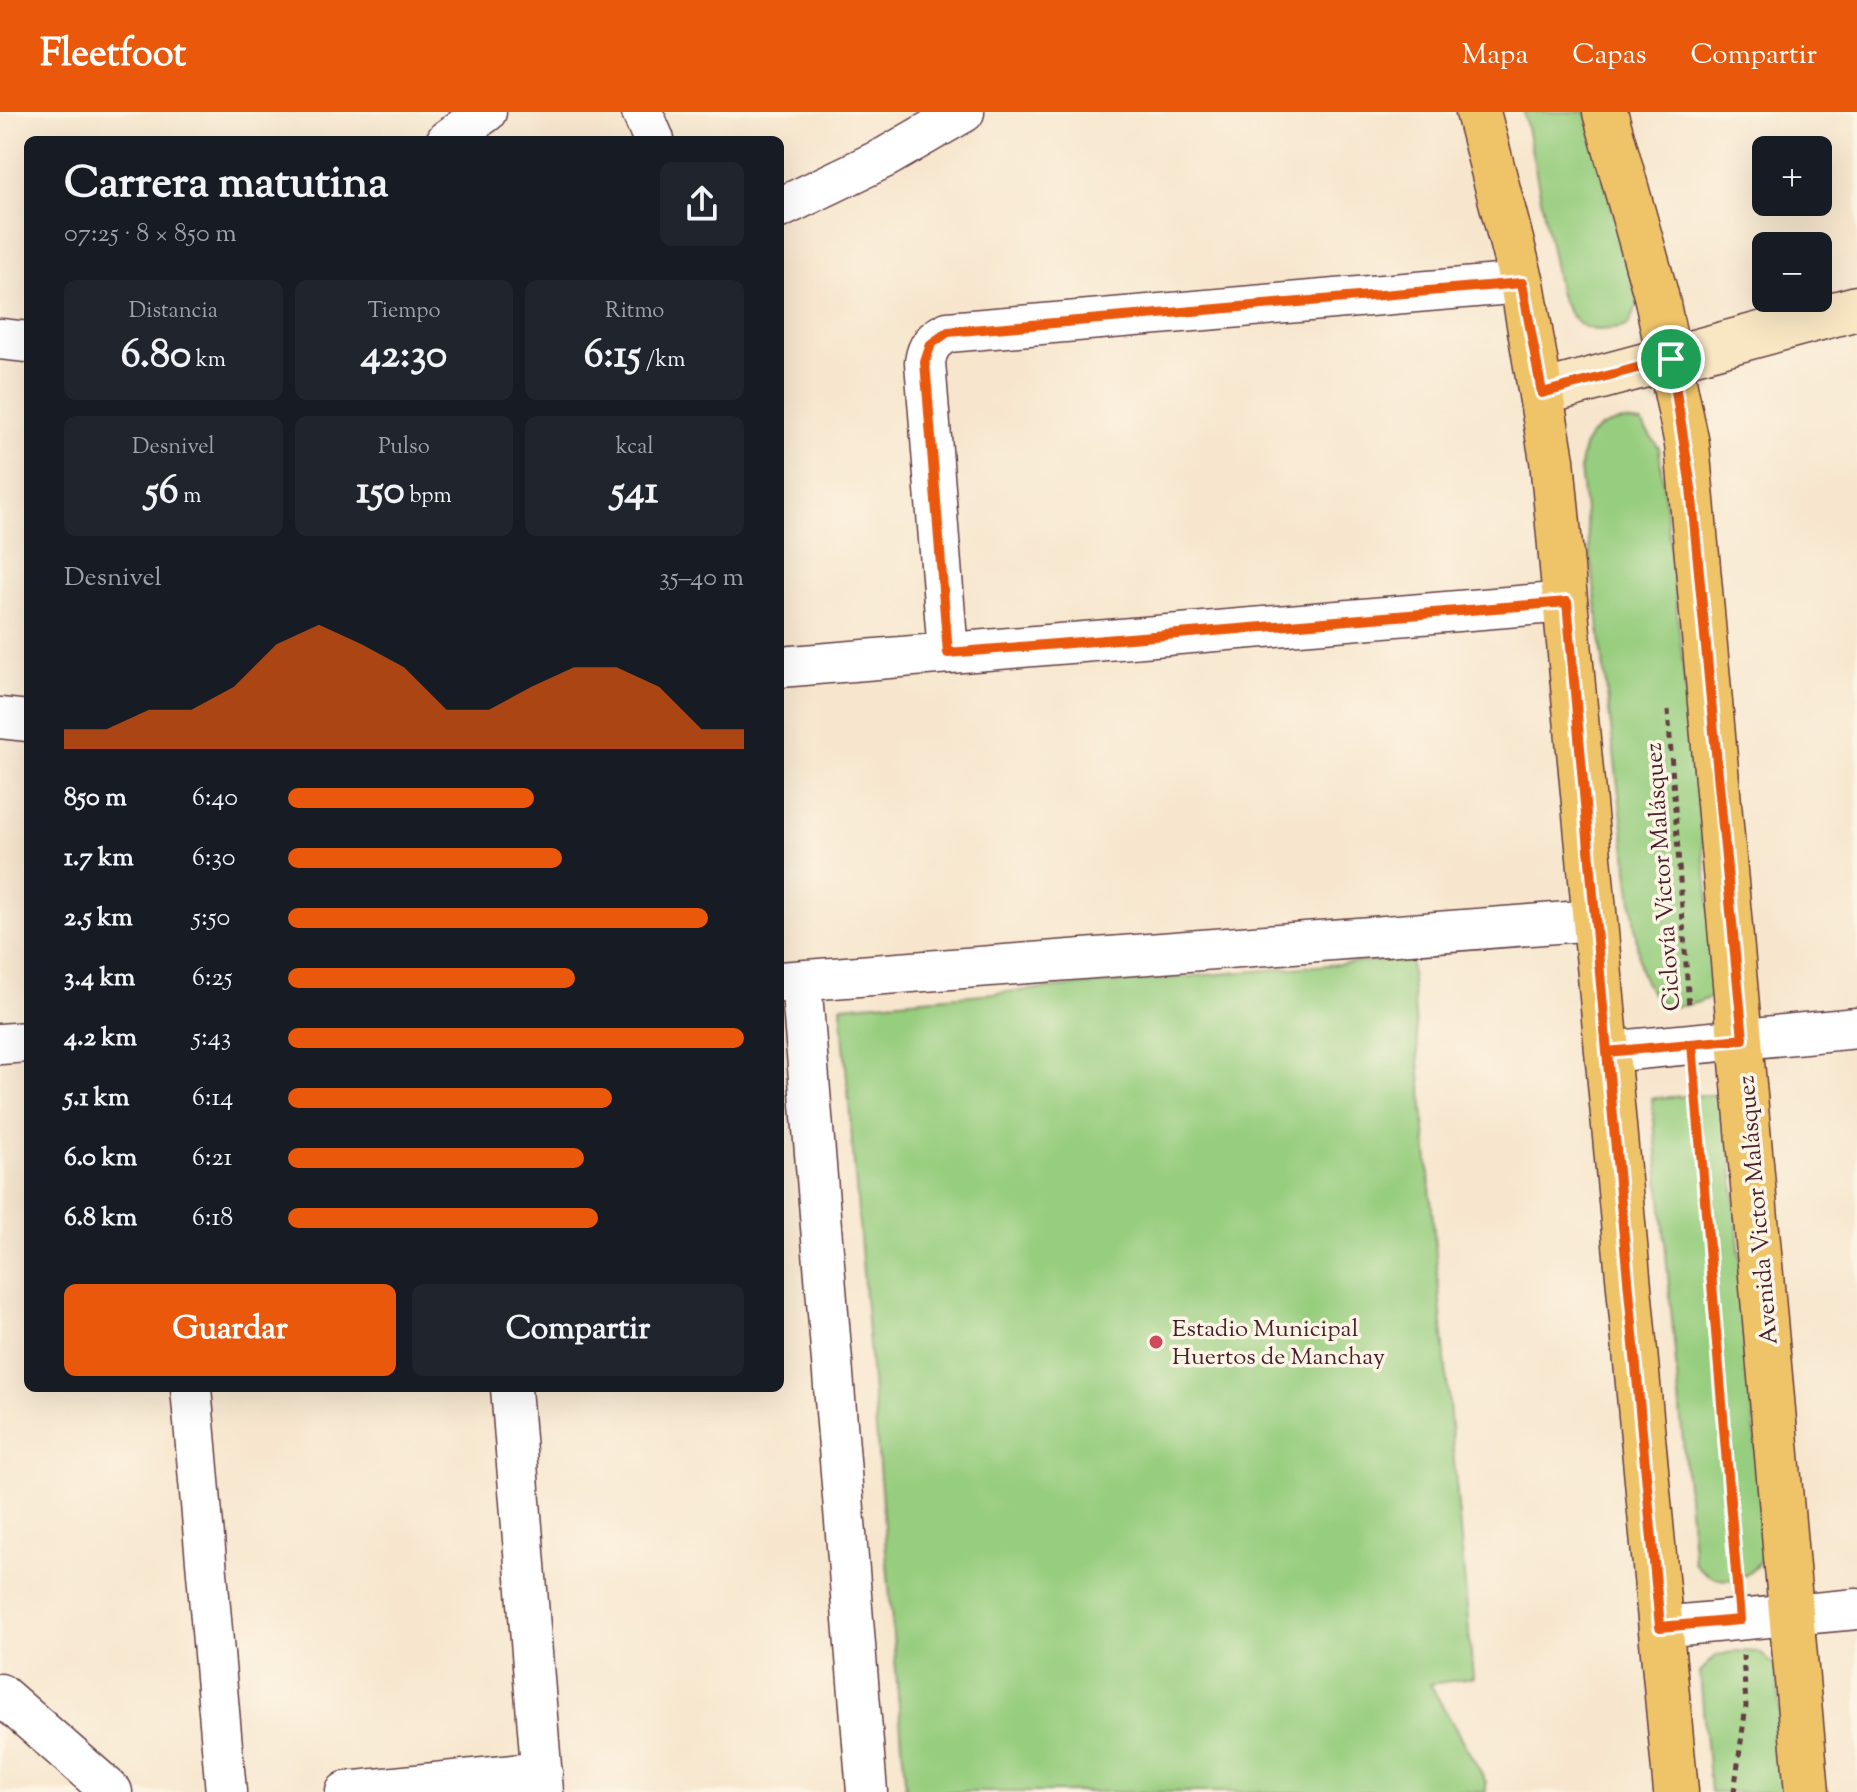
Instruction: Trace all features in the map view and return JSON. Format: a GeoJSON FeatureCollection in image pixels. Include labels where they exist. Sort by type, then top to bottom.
{"type":"FeatureCollection","features":[{"type":"Feature","properties":{"kind":"main road"},"geometry":{"type":"LineString","coordinates":[[1478,112],[1522,283],[1542,393],[1567,602],[1676,1792]]}},
{"type":"Feature","properties":{"kind":"main road","name":"Avenida Victor Malásquez"},"geometry":{"type":"LineString","coordinates":[[1605,112],[1671,359],[1688,459],[1743,1039],[1807,1792]]}},
{"type":"Feature","properties":{"kind":"street"},"geometry":{"type":"LineString","coordinates":[[642,112],[652,136]]}},
{"type":"Feature","properties":{"kind":"street"},"geometry":{"type":"LineString","coordinates":[[784,206],[886,157],[964,112]]}},
{"type":"Feature","properties":{"kind":"street"},"geometry":{"type":"LineString","coordinates":[[948,653],[925,362],[931,344],[939,336],[948,332],[1522,283]]}},
{"type":"Feature","properties":{"kind":"street"},"geometry":{"type":"LineString","coordinates":[[1542,393],[1857,308]]}},
{"type":"Feature","properties":{"kind":"street"},"geometry":{"type":"LineString","coordinates":[[0,339],[24,342]]}},
{"type":"Feature","properties":{"kind":"street"},"geometry":{"type":"LineString","coordinates":[[784,667],[1567,602]]}},
{"type":"Feature","properties":{"kind":"street"},"geometry":{"type":"LineString","coordinates":[[0,718],[24,721]]}},
{"type":"Feature","properties":{"kind":"street"},"geometry":{"type":"LineString","coordinates":[[867,1792],[790,982],[1595,920]]}},
{"type":"Feature","properties":{"kind":"street"},"geometry":{"type":"LineString","coordinates":[[1607,1052],[1857,1028]]}},
{"type":"Feature","properties":{"kind":"street"},"geometry":{"type":"LineString","coordinates":[[0,1044],[24,1042]]}},
{"type":"Feature","properties":{"kind":"street"},"geometry":{"type":"LineString","coordinates":[[191,1392],[226,1792]]}},
{"type":"Feature","properties":{"kind":"street"},"geometry":{"type":"LineString","coordinates":[[346,1792],[543,1782],[511,1392]]}},
{"type":"Feature","properties":{"kind":"street"},"geometry":{"type":"LineString","coordinates":[[1660,1627],[1857,1609]]}},
{"type":"Feature","properties":{"kind":"street"},"geometry":{"type":"LineString","coordinates":[[2,1699],[112,1792]]}},
{"type":"Feature","properties":{"kind":"path","name":"Ciclovía Víctor Malásquez"},"geometry":{"type":"LineString","coordinates":[[1668,705],[1692,1044],[1746,1706],[1734,1792]]}},
{"type":"Feature","properties":{"kind":"green space"},"geometry":{"type":"Polygon","coordinates":[[[1524,112],[1586,112],[1638,304],[1628,326],[1603,330],[1585,327],[1572,316],[1560,295],[1524,112]]]}},
{"type":"Feature","properties":{"kind":"green space"},"geometry":{"type":"Polygon","coordinates":[[[1623,421],[1641,423],[1659,448],[1717,975],[1711,997],[1686,1006],[1666,1005],[1659,1000],[1640,969],[1580,469],[1583,449],[1591,435],[1604,426],[1623,421]]]}},
{"type":"Feature","properties":{"kind":"green space","name":"Estadio Municipal Huertos de Manchay"},"geometry":{"type":"Polygon","coordinates":[[[1410,958],[1473,1678],[1430,1684],[1486,1782],[1486,1792],[906,1792],[841,1006],[1410,958]]]}},
{"type":"Feature","properties":{"kind":"green space"},"geometry":{"type":"Polygon","coordinates":[[[1726,1094],[1765,1551],[1751,1570],[1733,1579],[1713,1577],[1694,1563],[1652,1098],[1726,1094]]]}},
{"type":"Feature","properties":{"kind":"green space"},"geometry":{"type":"Polygon","coordinates":[[[1736,1651],[1759,1652],[1776,1667],[1786,1792],[1710,1792],[1700,1672],[1716,1656],[1736,1651]]]}},
{"type":"Feature","properties":{"kind":"place","name":"Estadio Municipal Huertos de Manchay"},"geometry":{"type":"Point","coordinates":[1156,1342]}},
{"type":"Feature","properties":{"kind":"route"},"geometry":{"type":"LineString","coordinates":[[1671,359],[1542,393],[1522,283],[948,332],[931,344],[925,362],[948,653],[1567,602],[1607,1052],[1692,1044],[1740,1620],[1660,1627],[1607,1052],[1743,1039],[1687,444],[1671,359]]}}]}
